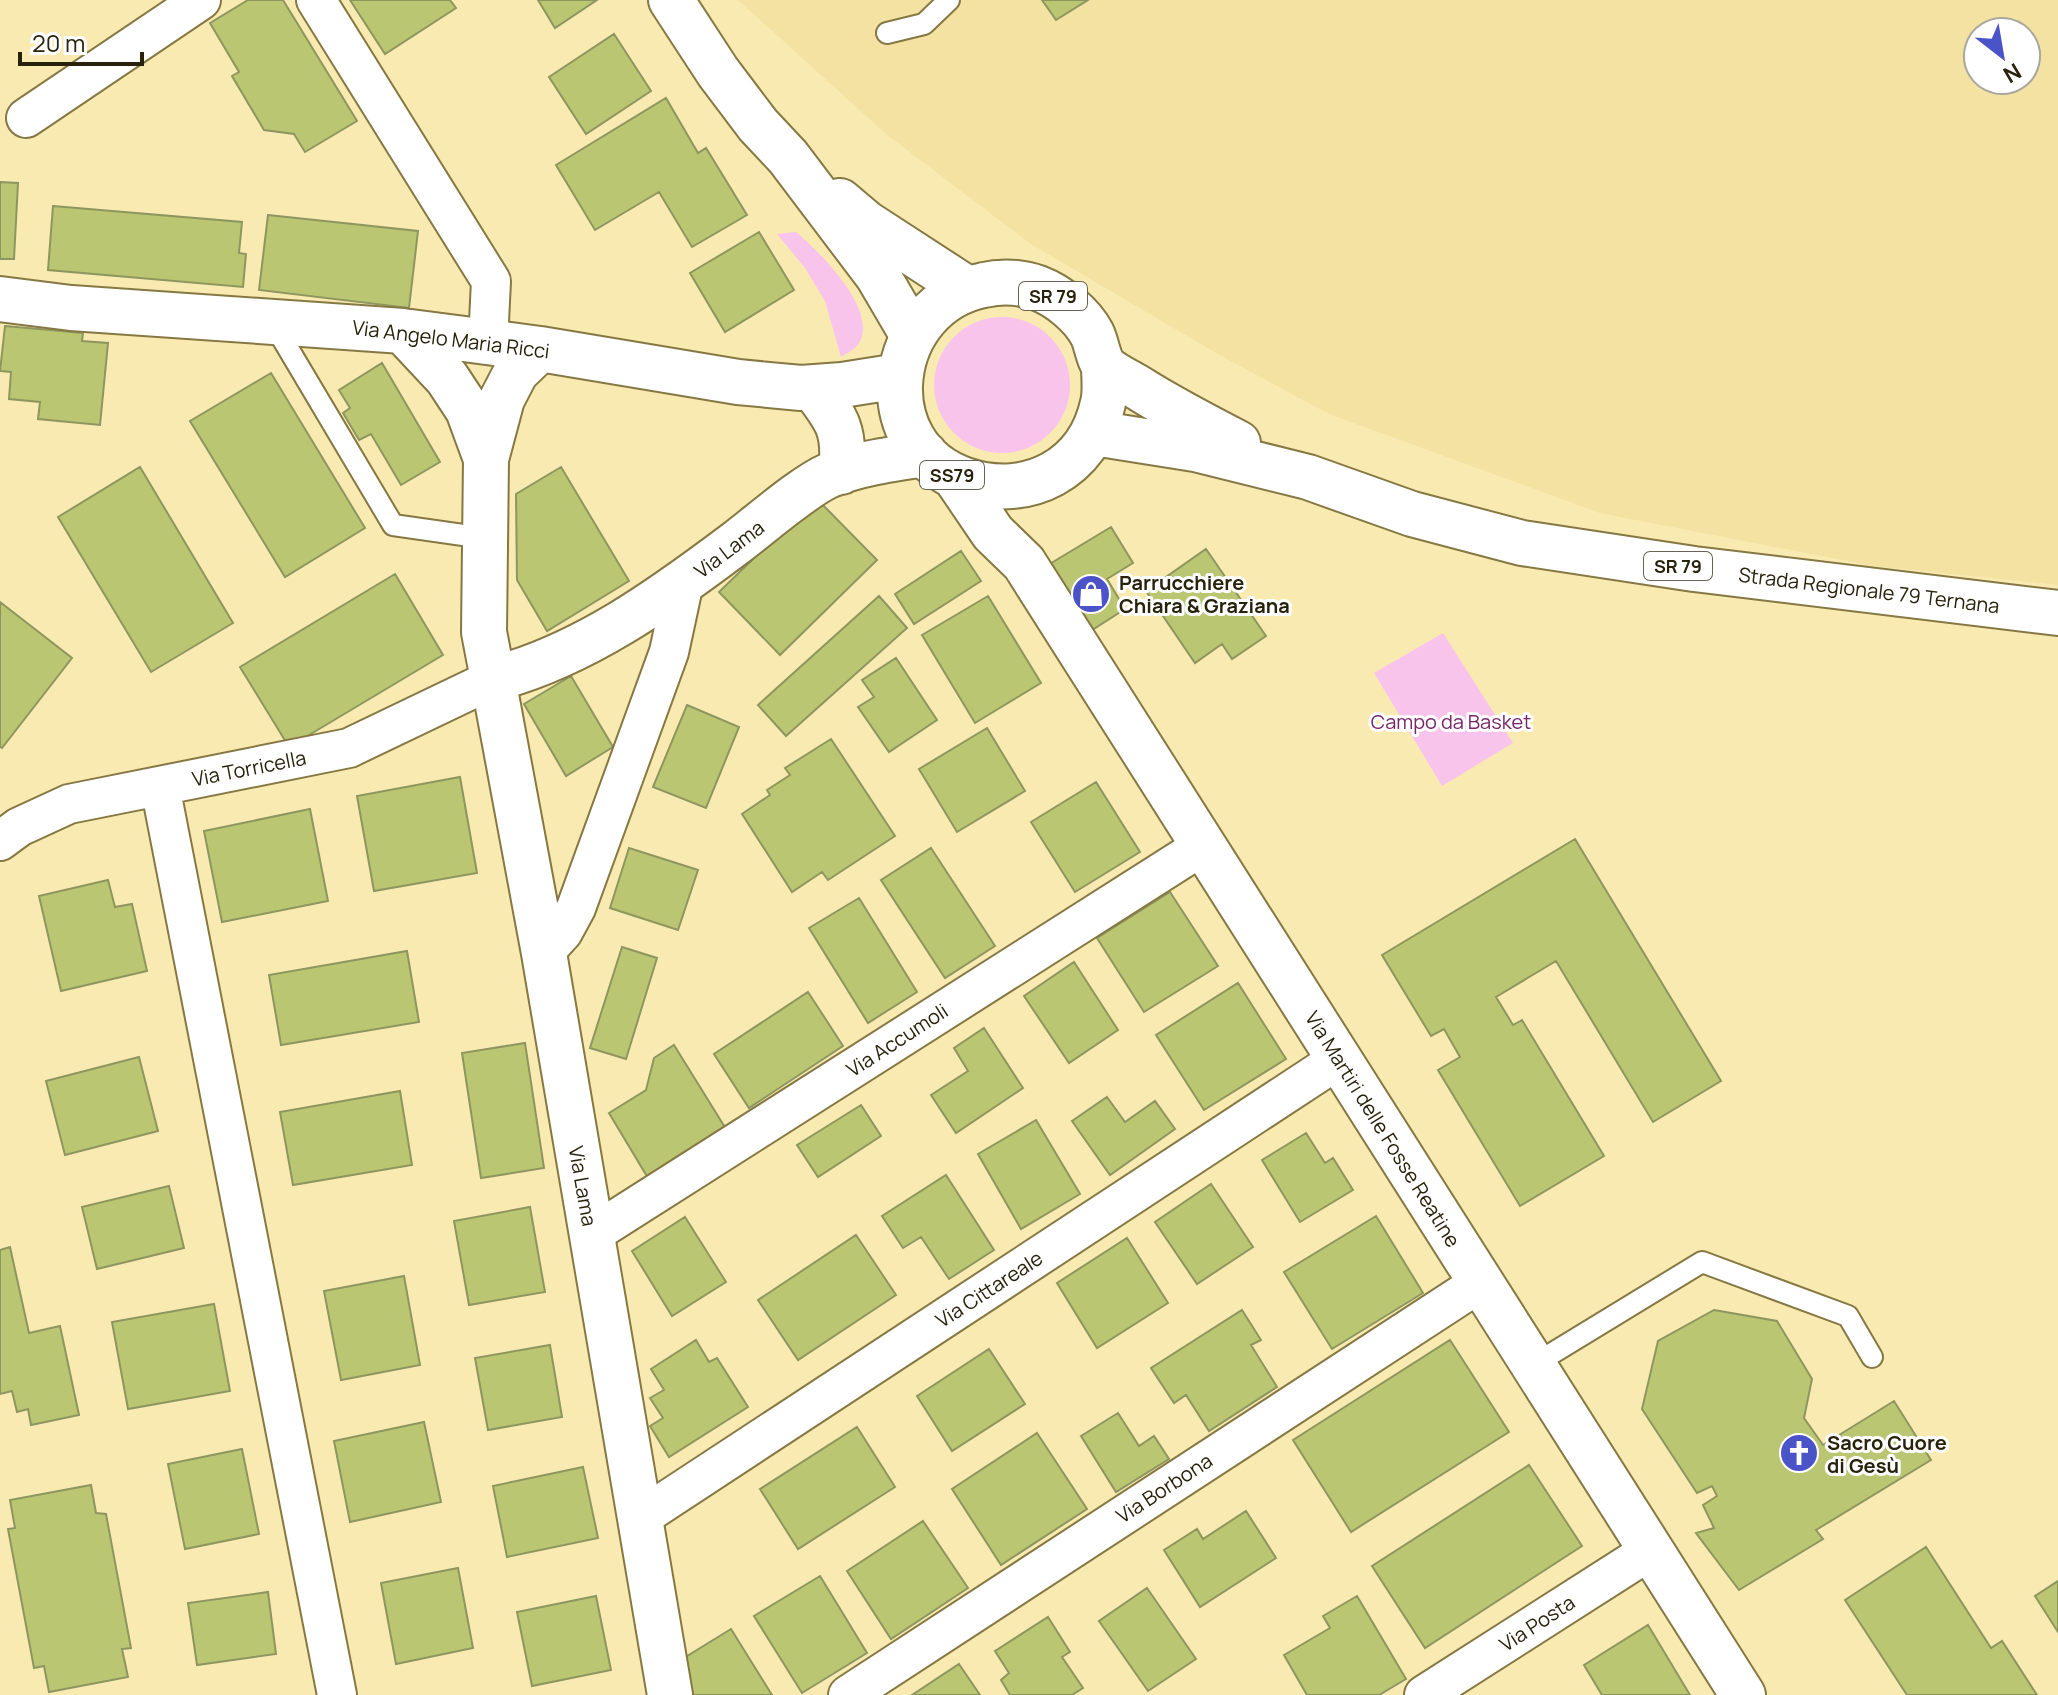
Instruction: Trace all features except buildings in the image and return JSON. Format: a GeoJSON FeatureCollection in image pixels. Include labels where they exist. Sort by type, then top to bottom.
{"type":"FeatureCollection","features":[{"type":"Feature","properties":{"kind":"main road"},"geometry":{"type":"LineString","coordinates":[[671,0],[718,72],[758,125],[788,157],[878,276],[912,334],[935,306],[966,288],[866,223],[788,157]]}},
{"type":"Feature","properties":{"kind":"main road","name":"SR 79"},"geometry":{"type":"LineString","coordinates":[[966,288],[1002,281],[1037,288],[1068,305],[1091,333],[1104,366]]}},
{"type":"Feature","properties":{"kind":"main road","name":"Via Angelo Maria Ricci"},"geometry":{"type":"LineString","coordinates":[[0,299],[71,308],[403,331],[540,349],[738,382],[813,388],[899,376]]}},
{"type":"Feature","properties":{"kind":"main road","name":"Via Lama"},"geometry":{"type":"LineString","coordinates":[[403,331],[447,378],[468,410],[486,459],[484,632],[544,953],[670,1695]]}},
{"type":"Feature","properties":{"kind":"main road","name":"SS79"},"geometry":{"type":"LineString","coordinates":[[912,334],[899,376],[900,404],[909,431],[940,465],[985,487],[1016,487],[1039,481],[1061,470],[1094,433]]}},
{"type":"Feature","properties":{"kind":"main road"},"geometry":{"type":"LineString","coordinates":[[486,459],[502,399],[516,372],[540,349]]}},
{"type":"Feature","properties":{"kind":"main road"},"geometry":{"type":"LineString","coordinates":[[1094,433],[1104,401],[1104,366]]}},
{"type":"Feature","properties":{"kind":"main road","name":"Strada Regionale 79 Ternana"},"geometry":{"type":"LineString","coordinates":[[1104,366],[1176,412],[1308,477]]}},
{"type":"Feature","properties":{"kind":"main road"},"geometry":{"type":"LineString","coordinates":[[813,388],[835,416],[844,446],[841,472]]}},
{"type":"Feature","properties":{"kind":"main road","name":"Strada Regionale 79 Ternana"},"geometry":{"type":"LineString","coordinates":[[1094,433],[1195,449],[1308,477],[1412,514],[1522,543],[1694,569],[2058,613]]}},
{"type":"Feature","properties":{"kind":"main road","name":"Via Lama"},"geometry":{"type":"LineString","coordinates":[[493,679],[553,658],[602,633],[684,582],[827,476],[870,462],[940,465]]}},
{"type":"Feature","properties":{"kind":"main road","name":"Via Martiri delle Fosse Reatine"},"geometry":{"type":"LineString","coordinates":[[940,465],[993,533],[1024,563],[1743,1695]]}},
{"type":"Feature","properties":{"kind":"main road","name":"Via Martiri delle Fosse Reatine"},"geometry":{"type":"LineString","coordinates":[[1016,487],[1024,563]]}},
{"type":"Feature","properties":{"kind":"street"},"geometry":{"type":"LineString","coordinates":[[26,118],[201,0]]}},
{"type":"Feature","properties":{"kind":"street"},"geometry":{"type":"LineString","coordinates":[[316,0],[491,281],[488,342]]}},
{"type":"Feature","properties":{"kind":"street"},"geometry":{"type":"LineString","coordinates":[[544,953],[563,932],[576,908],[669,652],[684,582]]}},
{"type":"Feature","properties":{"kind":"street","name":"Via Torricella"},"geometry":{"type":"LineString","coordinates":[[0,841],[19,827],[69,804],[349,748],[493,679]]}},
{"type":"Feature","properties":{"kind":"street"},"geometry":{"type":"LineString","coordinates":[[160,786],[337,1695]]}},
{"type":"Feature","properties":{"kind":"street","name":"Via Accumoli"},"geometry":{"type":"LineString","coordinates":[[591,1235],[1204,845]]}},
{"type":"Feature","properties":{"kind":"street","name":"Via Cittareale"},"geometry":{"type":"LineString","coordinates":[[640,1518],[1339,1059]]}},
{"type":"Feature","properties":{"kind":"street","name":"Via Borbona"},"geometry":{"type":"LineString","coordinates":[[848,1695],[1481,1282]]}},
{"type":"Feature","properties":{"kind":"street","name":"Via Posta"},"geometry":{"type":"LineString","coordinates":[[1424,1695],[1651,1550]]}},
{"type":"Feature","properties":{"kind":"lane"},"geometry":{"type":"LineString","coordinates":[[887,33],[924,24],[949,0]]}},
{"type":"Feature","properties":{"kind":"lane"},"geometry":{"type":"LineString","coordinates":[[272,322],[393,525],[484,538]]}},
{"type":"Feature","properties":{"kind":"lane"},"geometry":{"type":"LineString","coordinates":[[1533,1365],[1702,1262],[1848,1316],[1872,1357]]}},
{"type":"Feature","properties":{"kind":"shaded area"},"geometry":{"type":"Polygon","coordinates":[[[738,0],[2058,0],[2058,585],[1873,566],[1600,513],[1329,414],[1216,353],[1031,244],[886,134],[738,0]]]}},
{"type":"Feature","properties":{"kind":"green space"},"geometry":{"type":"Polygon","coordinates":[[[796,232],[845,284],[862,317],[863,333],[857,346],[841,357],[825,301],[805,268],[777,234],[796,232]]]}},
{"type":"Feature","properties":{"kind":"green space"},"geometry":{"type":"Polygon","coordinates":[[[1002,317],[1028,322],[1050,337],[1065,359],[1070,385],[1065,411],[1050,433],[1028,448],[1002,453],[976,448],[954,433],[939,411],[934,385],[939,359],[954,337],[976,322],[1002,317]]]}},
{"type":"Feature","properties":{"kind":"green space","name":"Campo da Basket"},"geometry":{"type":"Polygon","coordinates":[[[1443,633],[1513,743],[1442,786],[1374,673],[1443,633]]]}},
{"type":"Feature","properties":{"kind":"place","name":"Parrucchiere Chiara & Graziana"},"geometry":{"type":"Point","coordinates":[1091,594]}},
{"type":"Feature","properties":{"kind":"place","name":"Sacro Cuore di Gesù"},"geometry":{"type":"Point","coordinates":[1799,1453]}}]}
